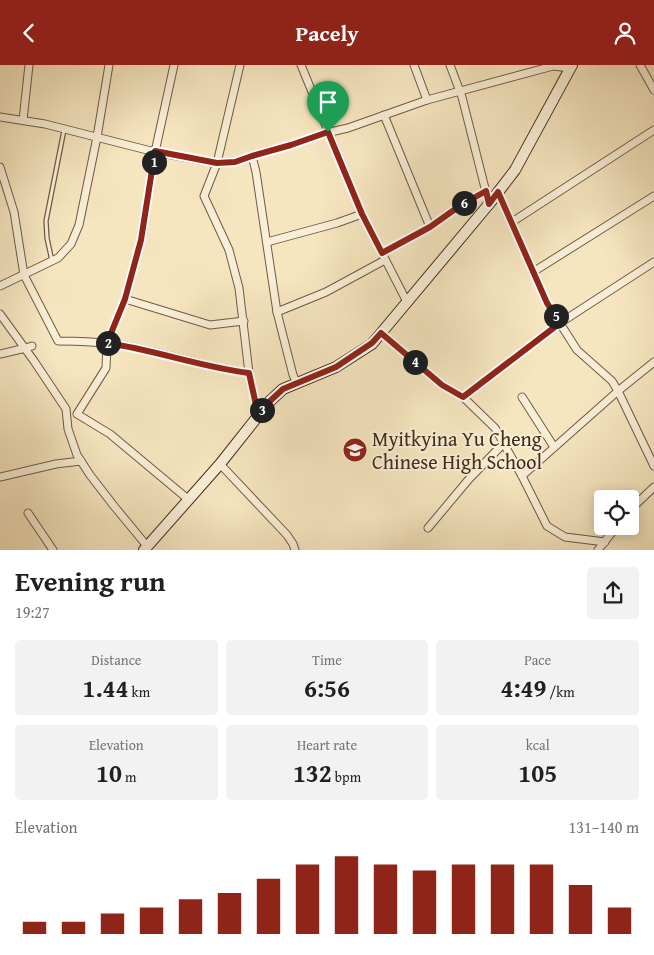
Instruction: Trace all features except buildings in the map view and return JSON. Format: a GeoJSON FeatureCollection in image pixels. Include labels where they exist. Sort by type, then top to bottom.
{"type":"FeatureCollection","features":[{"type":"Feature","properties":{"kind":"street"},"geometry":{"type":"LineString","coordinates":[[23,120],[29,65]]}},
{"type":"Feature","properties":{"kind":"street"},"geometry":{"type":"LineString","coordinates":[[0,286],[58,258],[71,244],[79,225],[109,65]]}},
{"type":"Feature","properties":{"kind":"street"},"geometry":{"type":"LineString","coordinates":[[174,65],[155,151],[141,240],[125,299],[107,343],[106,368],[77,414],[110,434],[189,500]]}},
{"type":"Feature","properties":{"kind":"street"},"geometry":{"type":"LineString","coordinates":[[240,65],[217,163],[204,196],[229,250],[239,289],[249,373],[256,405],[260,413]]}},
{"type":"Feature","properties":{"kind":"street"},"geometry":{"type":"LineString","coordinates":[[302,65],[362,214],[407,302]]}},
{"type":"Feature","properties":{"kind":"street"},"geometry":{"type":"LineString","coordinates":[[414,65],[427,100]]}},
{"type":"Feature","properties":{"kind":"street"},"geometry":{"type":"LineString","coordinates":[[450,65],[460,91],[489,204]]}},
{"type":"Feature","properties":{"kind":"street"},"geometry":{"type":"LineString","coordinates":[[526,65],[529,73]]}},
{"type":"Feature","properties":{"kind":"street"},"geometry":{"type":"LineString","coordinates":[[640,65],[654,90]]}},
{"type":"Feature","properties":{"kind":"street"},"geometry":{"type":"LineString","coordinates":[[0,117],[23,120],[155,151],[217,163],[235,162],[328,132],[348,128],[427,100],[552,66],[571,66],[514,170],[489,204],[381,333],[372,343],[336,367],[283,389],[270,401],[220,464],[145,548],[77,455],[68,429],[66,409],[29,347],[0,314]]}},
{"type":"Feature","properties":{"kind":"street"},"geometry":{"type":"LineString","coordinates":[[384,115],[430,227]]}},
{"type":"Feature","properties":{"kind":"street"},"geometry":{"type":"LineString","coordinates":[[512,222],[654,130]]}},
{"type":"Feature","properties":{"kind":"street"},"geometry":{"type":"LineString","coordinates":[[252,156],[277,312],[296,383]]}},
{"type":"Feature","properties":{"kind":"street"},"geometry":{"type":"LineString","coordinates":[[0,167],[14,212],[24,275],[58,341],[107,343],[141,349],[230,371],[249,373]]}},
{"type":"Feature","properties":{"kind":"street"},"geometry":{"type":"LineString","coordinates":[[277,312],[326,292],[384,257],[461,205],[486,191]]}},
{"type":"Feature","properties":{"kind":"street"},"geometry":{"type":"LineString","coordinates":[[498,192],[547,303],[577,350],[612,381],[654,466]]}},
{"type":"Feature","properties":{"kind":"street"},"geometry":{"type":"LineString","coordinates":[[534,272],[654,196]]}},
{"type":"Feature","properties":{"kind":"street"},"geometry":{"type":"LineString","coordinates":[[267,242],[330,225],[362,214]]}},
{"type":"Feature","properties":{"kind":"street"},"geometry":{"type":"LineString","coordinates":[[463,397],[560,323],[654,262]]}},
{"type":"Feature","properties":{"kind":"street"},"geometry":{"type":"LineString","coordinates":[[125,299],[210,325],[244,321]]}},
{"type":"Feature","properties":{"kind":"street"},"geometry":{"type":"LineString","coordinates":[[381,333],[442,385],[463,397],[495,428],[547,526],[564,537],[605,542]]}},
{"type":"Feature","properties":{"kind":"street"},"geometry":{"type":"LineString","coordinates":[[0,354],[29,347]]}},
{"type":"Feature","properties":{"kind":"street"},"geometry":{"type":"LineString","coordinates":[[522,476],[618,391],[654,363]]}},
{"type":"Feature","properties":{"kind":"street"},"geometry":{"type":"LineString","coordinates":[[522,397],[554,447]]}},
{"type":"Feature","properties":{"kind":"street"},"geometry":{"type":"LineString","coordinates":[[428,528],[469,479],[504,445]]}},
{"type":"Feature","properties":{"kind":"street"},"geometry":{"type":"LineString","coordinates":[[0,477],[56,464],[81,461]]}},
{"type":"Feature","properties":{"kind":"street"},"geometry":{"type":"LineString","coordinates":[[220,464],[287,535],[295,550]]}},
{"type":"Feature","properties":{"kind":"street"},"geometry":{"type":"LineString","coordinates":[[639,501],[654,487]]}},
{"type":"Feature","properties":{"kind":"street"},"geometry":{"type":"LineString","coordinates":[[28,513],[53,550]]}},
{"type":"Feature","properties":{"kind":"street"},"geometry":{"type":"LineString","coordinates":[[598,550],[610,535]]}},
{"type":"Feature","properties":{"kind":"lane"},"geometry":{"type":"LineString","coordinates":[[52,261],[46,238],[46,221],[64,129]]}},
{"type":"Feature","properties":{"kind":"place","name":"Myitkyina Yu Cheng Chinese High School"},"geometry":{"type":"Point","coordinates":[355,450]}},
{"type":"Feature","properties":{"kind":"route"},"geometry":{"type":"LineString","coordinates":[[328,132],[362,214],[382,253],[430,227],[461,205],[486,191],[489,204],[498,192],[547,303],[560,323],[463,397],[442,385],[381,333],[372,343],[336,367],[283,389],[260,413],[256,405],[249,373],[230,371],[141,349],[107,343],[125,299],[141,240],[155,151],[217,163],[235,162],[328,132]]}}]}
